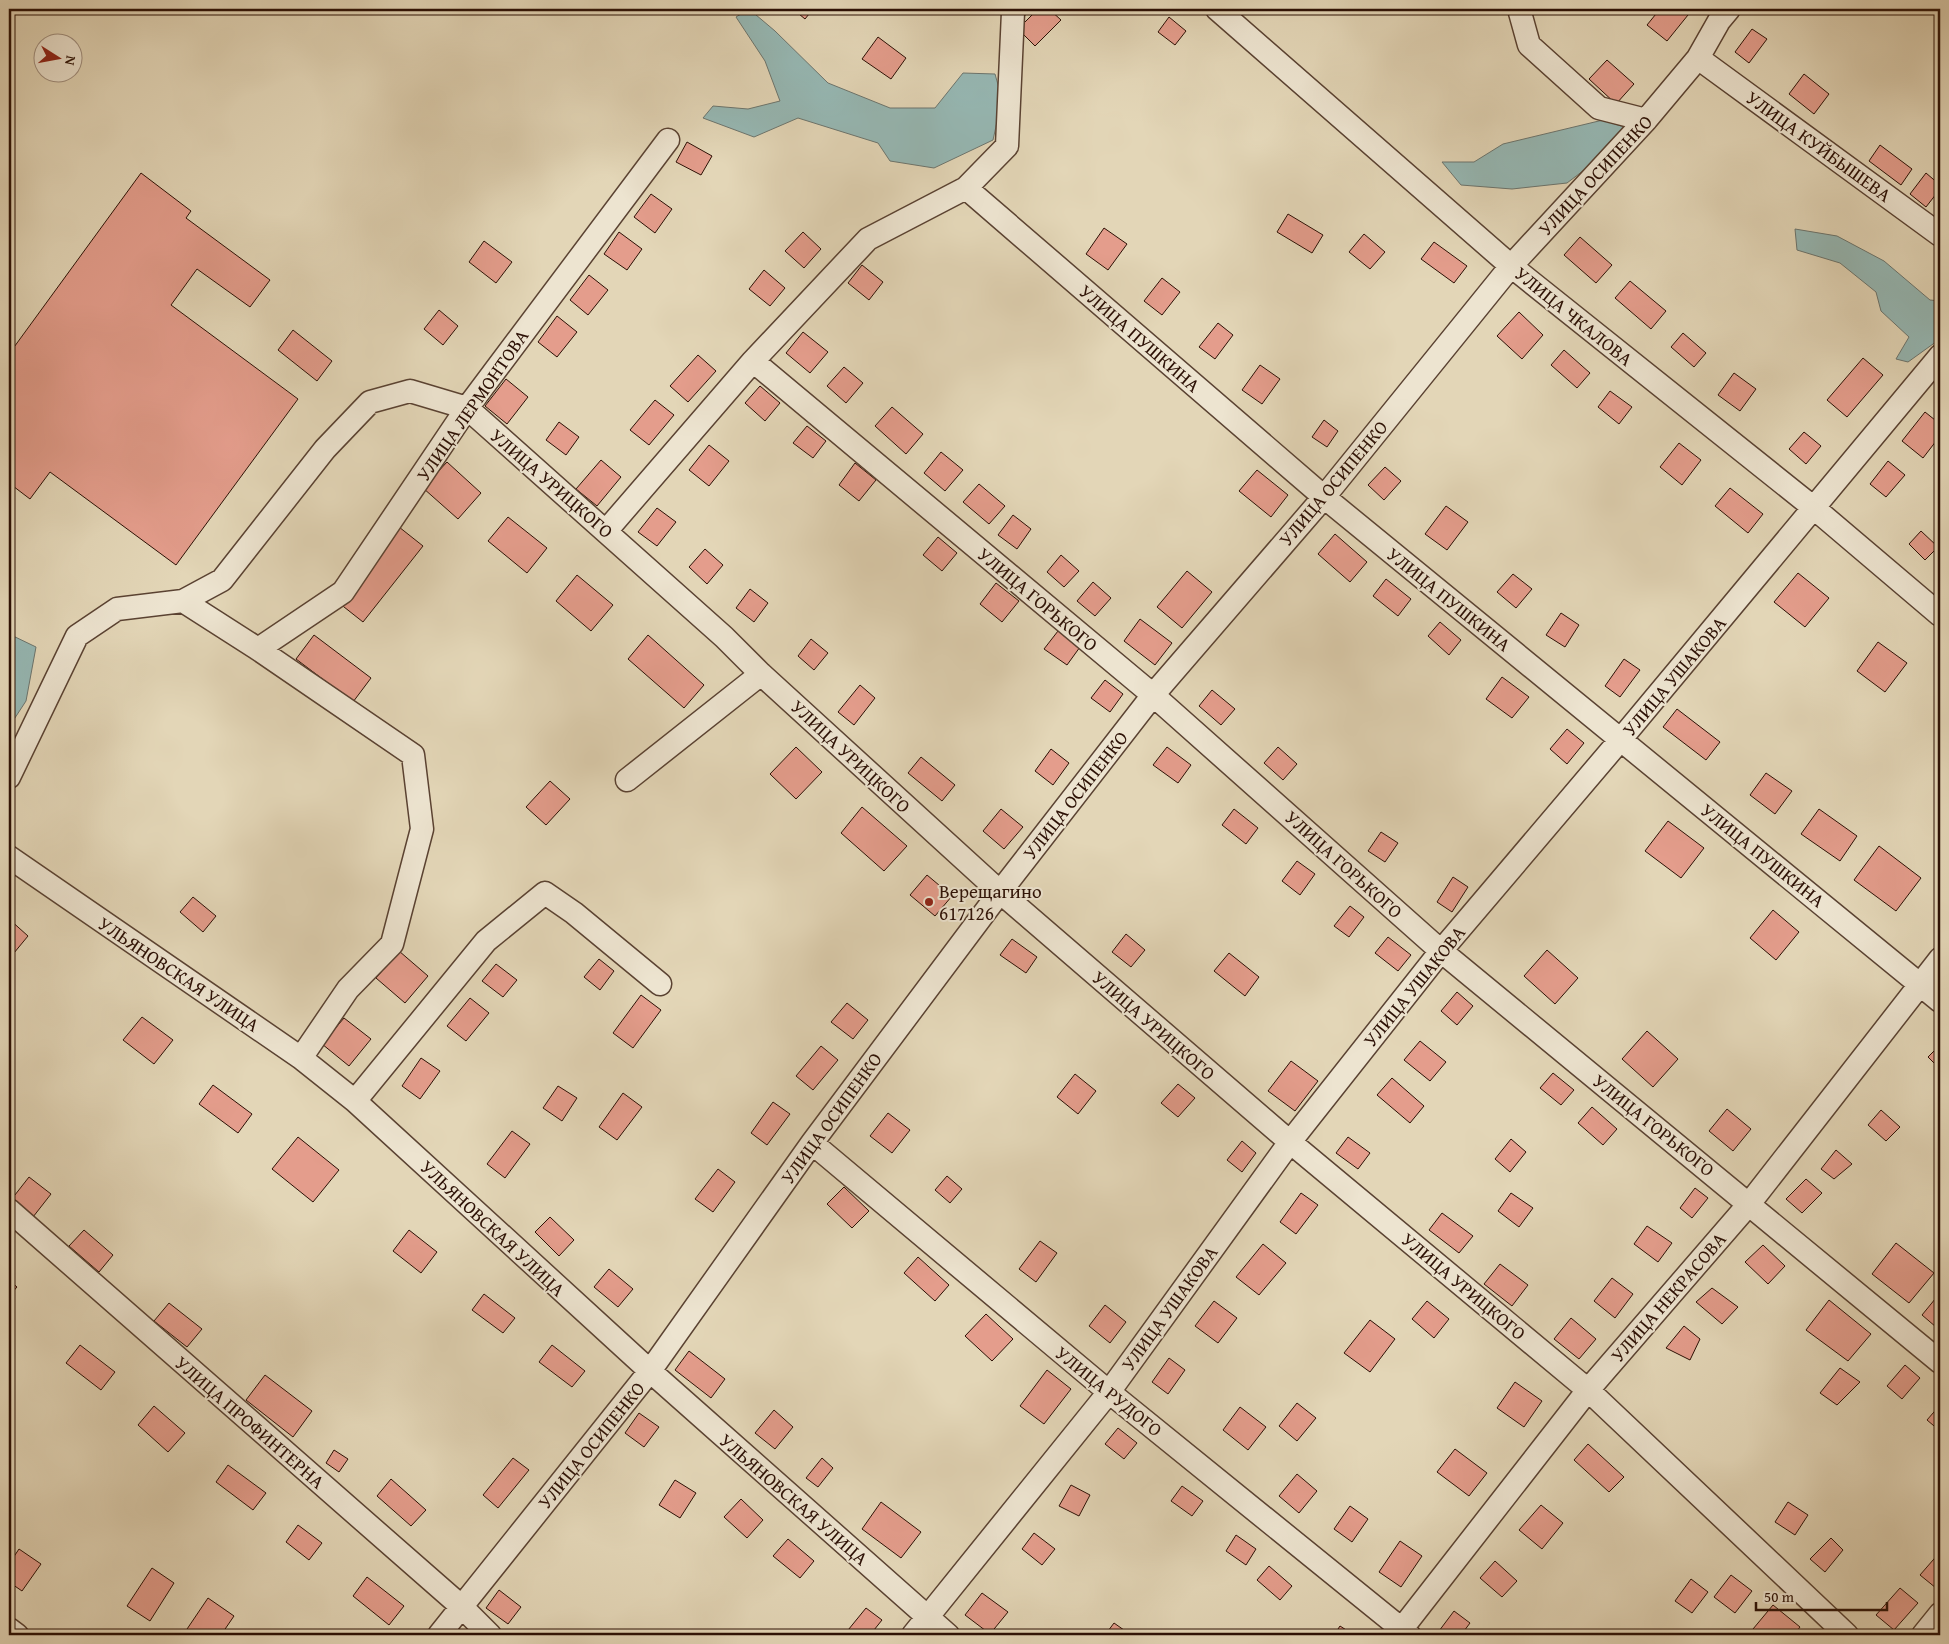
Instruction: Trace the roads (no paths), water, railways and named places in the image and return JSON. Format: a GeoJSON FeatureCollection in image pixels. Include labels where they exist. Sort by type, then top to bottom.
{"type":"FeatureCollection","features":[{"type":"Feature","properties":{"kind":"street"},"geometry":{"type":"LineString","coordinates":[[606,531],[752,361],[868,239],[966,188],[1007,146],[1013,12],[1015,9]]}},
{"type":"Feature","properties":{"kind":"street","name":"УЛИЦА ЧКАЛОВА"},"geometry":{"type":"LineString","coordinates":[[1216,9],[1511,266],[1814,508],[1940,615]]}},
{"type":"Feature","properties":{"kind":"street"},"geometry":{"type":"LineString","coordinates":[[1519,9],[1529,45],[1600,108],[1646,120]]}},
{"type":"Feature","properties":{"kind":"street","name":"УЛИЦА ОСИПЕНКО"},"geometry":{"type":"LineString","coordinates":[[439,1635],[650,1371],[812,1143],[1000,892],[1153,695],[1324,497],[1511,266],[1646,120],[1698,58],[1719,21],[1729,9]]}},
{"type":"Feature","properties":{"kind":"street","name":"УЛИЦА КУЙБЫШЕВА"},"geometry":{"type":"LineString","coordinates":[[1698,58],[1940,234]]}},
{"type":"Feature","properties":{"kind":"street","name":"УЛИЦА ЛЕРМОНТОВА"},"geometry":{"type":"LineString","coordinates":[[258,650],[343,592],[467,408],[668,140]]}},
{"type":"Feature","properties":{"kind":"street","name":"УЛИЦА ПУШКИНА"},"geometry":{"type":"LineString","coordinates":[[966,188],[1324,497],[1940,1001]]}},
{"type":"Feature","properties":{"kind":"street","name":"УЛИЦА УШАКОВА"},"geometry":{"type":"LineString","coordinates":[[913,1635],[1109,1392],[1290,1142],[1441,951],[1621,739],[1940,356]]}},
{"type":"Feature","properties":{"kind":"street","name":"УЛИЦА ГОРЬКОГО"},"geometry":{"type":"LineString","coordinates":[[752,361],[1153,695],[1441,951],[1940,1362]]}},
{"type":"Feature","properties":{"kind":"street"},"geometry":{"type":"LineString","coordinates":[[9,777],[77,636],[117,609],[183,601],[222,580],[325,448],[370,402],[410,391],[467,408]]}},
{"type":"Feature","properties":{"kind":"street","name":"УЛИЦА УРИЦКОГО"},"geometry":{"type":"LineString","coordinates":[[467,408],[724,637],[1000,892],[1290,1142],[1588,1390],[1847,1635]]}},
{"type":"Feature","properties":{"kind":"street"},"geometry":{"type":"LineString","coordinates":[[183,601],[413,755],[422,829],[392,944],[348,989],[301,1058]]}},
{"type":"Feature","properties":{"kind":"street"},"geometry":{"type":"LineString","coordinates":[[627,780],[762,674]]}},
{"type":"Feature","properties":{"kind":"street","name":"УЛЬЯНОВСКАЯ УЛИЦА"},"geometry":{"type":"LineString","coordinates":[[9,857],[301,1058],[355,1101],[650,1371],[948,1635]]}},
{"type":"Feature","properties":{"kind":"street"},"geometry":{"type":"LineString","coordinates":[[355,1101],[486,941],[545,893],[574,913],[660,984]]}},
{"type":"Feature","properties":{"kind":"street","name":"УЛИЦА НЕКРАСОВА"},"geometry":{"type":"LineString","coordinates":[[1403,1633],[1588,1390],[1749,1204],[1940,959]]}},
{"type":"Feature","properties":{"kind":"street","name":"УЛИЦА РУДОГО"},"geometry":{"type":"LineString","coordinates":[[812,1143],[1109,1392],[1403,1633]]}},
{"type":"Feature","properties":{"kind":"street","name":"УЛИЦА ПРОФИНТЕРНА"},"geometry":{"type":"LineString","coordinates":[[9,1210],[462,1607],[490,1635]]}},
{"type":"Feature","properties":{"kind":"street"},"geometry":{"type":"LineString","coordinates":[[1923,1635],[1940,1614]]}},
{"type":"Feature","properties":{"kind":"street"},"geometry":{"type":"LineString","coordinates":[[9,1629],[17,1635]]}},
{"type":"Feature","properties":{"kind":"water"},"geometry":{"type":"Polygon","coordinates":[[[749,9],[775,31],[828,83],[890,108],[935,108],[963,73],[995,74],[1002,99],[993,140],[934,168],[890,161],[878,143],[798,118],[754,137],[703,118],[713,106],[748,109],[780,101],[765,61],[736,17],[749,9]]]}},
{"type":"Feature","properties":{"kind":"water"},"geometry":{"type":"Polygon","coordinates":[[[1603,120],[1627,128],[1604,155],[1567,183],[1512,189],[1461,185],[1442,162],[1474,162],[1503,144],[1603,120]]]}},
{"type":"Feature","properties":{"kind":"water"},"geometry":{"type":"Polygon","coordinates":[[[1795,229],[1837,236],[1884,261],[1930,300],[1940,301],[1940,339],[1908,362],[1896,359],[1909,337],[1881,311],[1876,292],[1840,263],[1797,250],[1795,229]]]}},
{"type":"Feature","properties":{"kind":"water"},"geometry":{"type":"Polygon","coordinates":[[[9,634],[36,647],[26,701],[9,727],[9,634]]]}},
{"type":"Feature","properties":{"kind":"place","name":"Верещагино 617126"},"geometry":{"type":"Point","coordinates":[929,902]}}]}
